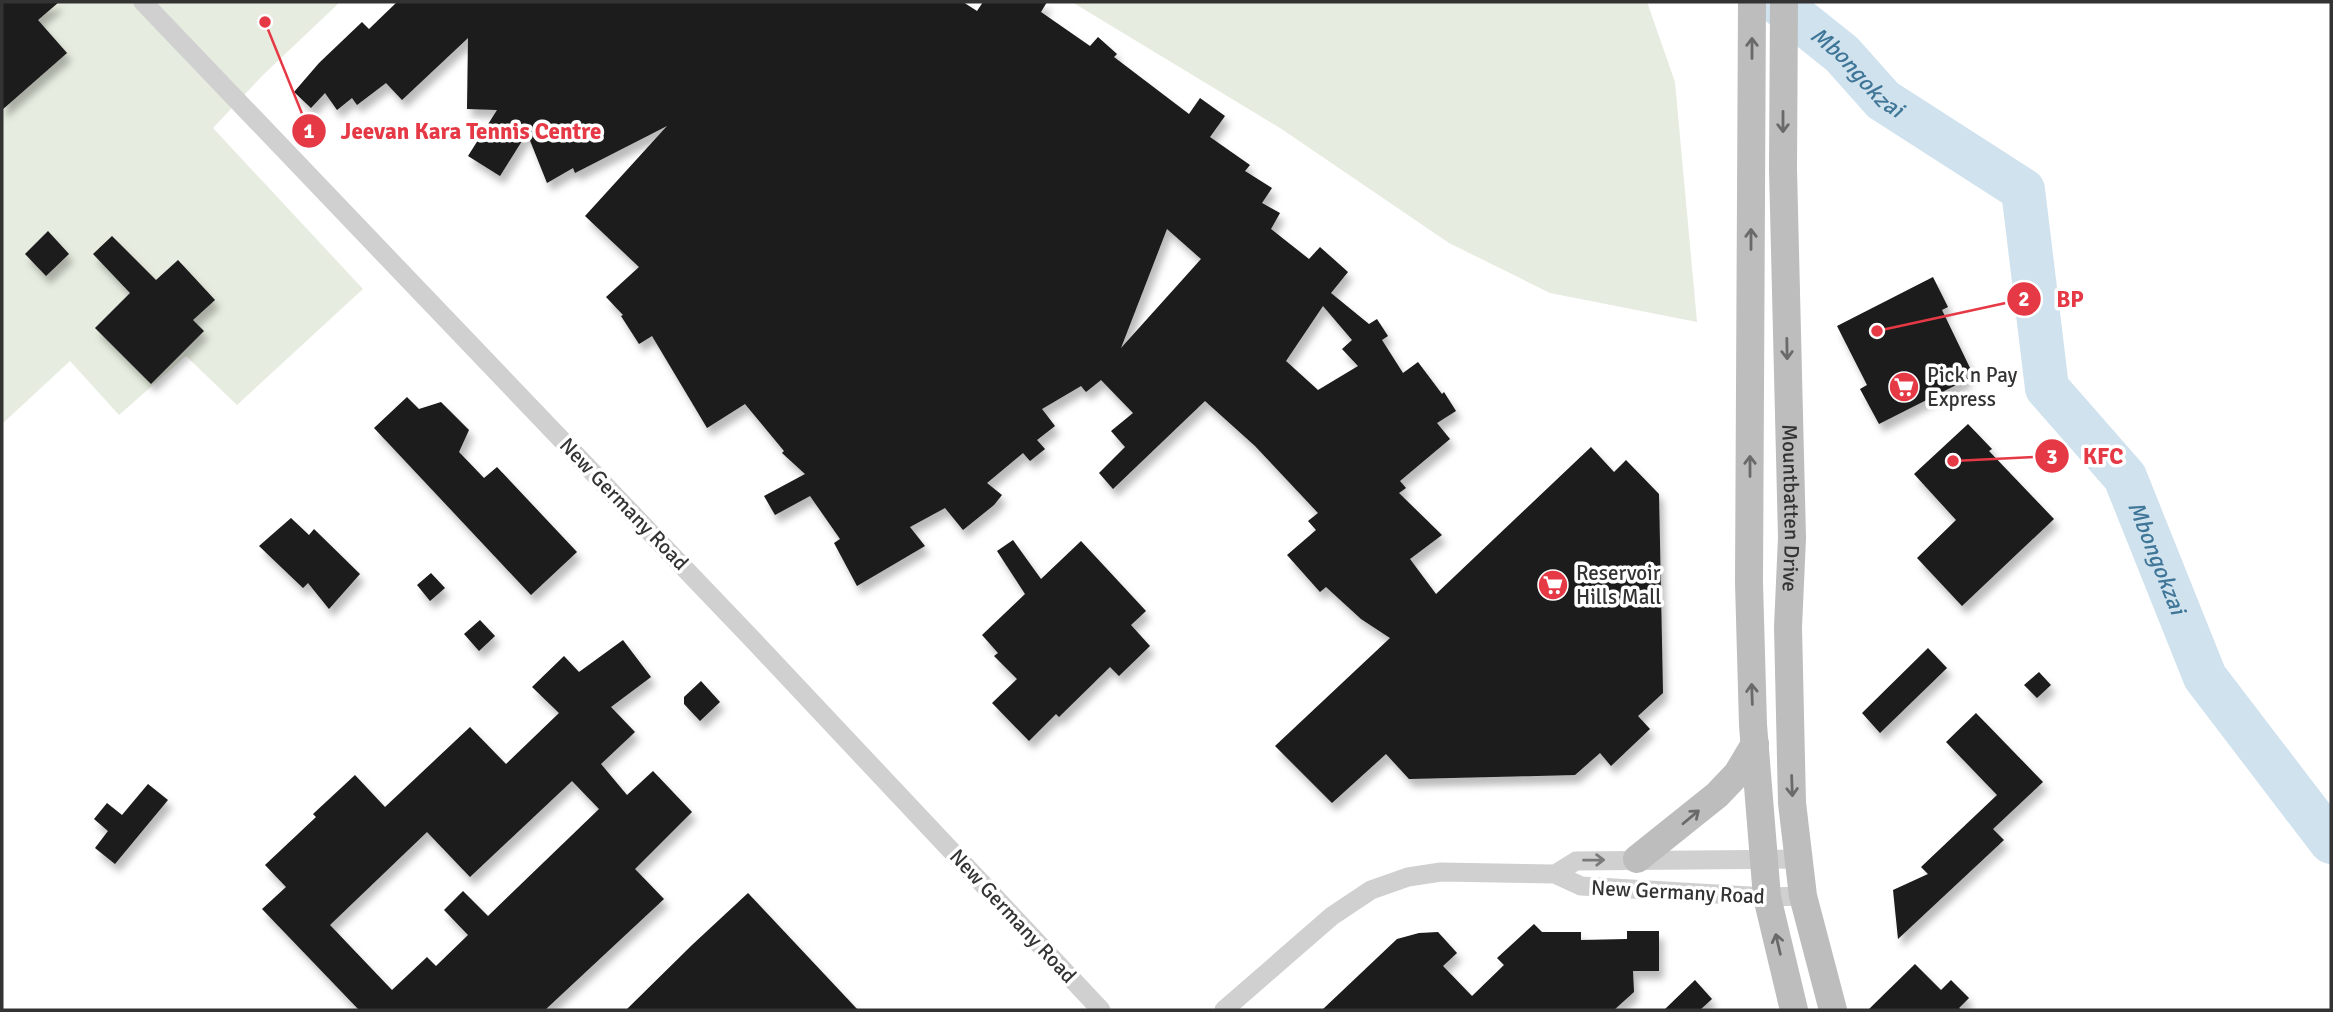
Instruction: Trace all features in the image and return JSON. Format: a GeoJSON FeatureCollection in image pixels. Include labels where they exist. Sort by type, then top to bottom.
{"type":"FeatureCollection","features":[{"type":"Feature","properties":{"kind":"main road","name":"Mountbatten Drive"},"geometry":{"type":"LineString","coordinates":[[1752,2],[1749,583],[1755,744],[1767,897],[1794,1010]]}},
{"type":"Feature","properties":{"kind":"main road","name":"Mountbatten Drive"},"geometry":{"type":"LineString","coordinates":[[1784,2],[1784,217],[1792,538],[1788,608],[1789,727],[1803,896],[1833,1010]]}},
{"type":"Feature","properties":{"kind":"main road"},"geometry":{"type":"LineString","coordinates":[[1637,859],[1717,795],[1737,774],[1755,744]]}},
{"type":"Feature","properties":{"kind":"street","name":"New Germany Road"},"geometry":{"type":"LineString","coordinates":[[143,2],[754,641],[1101,1010]]}},
{"type":"Feature","properties":{"kind":"street","name":"New Germany Road"},"geometry":{"type":"LineString","coordinates":[[1555,874],[1576,861],[1798,859]]}},
{"type":"Feature","properties":{"kind":"street","name":"New Germany Road"},"geometry":{"type":"LineString","coordinates":[[1224,1010],[1332,916],[1371,890],[1408,877],[1441,873],[1555,874],[1581,886],[1767,897],[1803,896]]}},
{"type":"Feature","properties":{"kind":"shaded area"},"geometry":{"type":"Polygon","coordinates":[[[2,2],[340,2],[263,75],[213,128],[363,289],[237,405],[186,356],[119,415],[70,361],[2,424],[2,2]]]}},
{"type":"Feature","properties":{"kind":"shaded area"},"geometry":{"type":"Polygon","coordinates":[[[1072,2],[1647,2],[1675,82],[1697,322],[1550,293],[1449,243],[1280,128],[1072,2]]]}},
{"type":"Feature","properties":{"kind":"building"},"geometry":{"type":"Polygon","coordinates":[[[2,2],[59,2],[38,20],[67,53],[2,110],[2,2]]]}},
{"type":"Feature","properties":{"kind":"building"},"geometry":{"type":"Polygon","coordinates":[[[397,2],[963,2],[977,11],[983,2],[1047,2],[1041,12],[1090,46],[1098,37],[1117,54],[1114,57],[1189,114],[1200,98],[1225,116],[1210,137],[1250,165],[1245,171],[1272,188],[1262,203],[1280,213],[1271,229],[1309,259],[1320,247],[1348,272],[1331,293],[1369,324],[1377,319],[1388,336],[1382,340],[1403,373],[1418,362],[1442,394],[1444,392],[1456,411],[1437,423],[1450,439],[1400,481],[1406,488],[1399,493],[1442,535],[1410,559],[1436,594],[1591,447],[1614,472],[1626,460],[1659,494],[1663,693],[1638,716],[1650,729],[1611,766],[1600,753],[1575,775],[1409,779],[1386,754],[1332,803],[1275,746],[1390,638],[1361,619],[1326,587],[1320,592],[1287,555],[1316,530],[1308,521],[1318,513],[1255,446],[1205,401],[1113,489],[1099,473],[1125,447],[1111,431],[1133,413],[1101,380],[1086,392],[1081,386],[1042,409],[1055,426],[1037,440],[1045,449],[1030,461],[1023,453],[987,483],[1002,495],[994,505],[963,530],[945,508],[910,527],[925,546],[857,586],[834,543],[840,539],[810,496],[775,515],[764,496],[805,474],[782,453],[784,451],[745,404],[707,428],[652,336],[639,344],[621,316],[623,315],[606,297],[639,267],[585,216],[667,126],[575,173],[573,168],[547,183],[527,133],[500,176],[468,156],[497,110],[467,109],[468,38],[402,100],[386,83],[357,105],[352,98],[337,110],[325,93],[311,108],[294,92],[319,63],[362,22],[369,29],[397,2]],[[1167,229],[1121,348],[1201,259],[1167,229]],[[1323,306],[1286,361],[1318,390],[1358,366],[1342,349],[1352,340],[1323,306]]]}},
{"type":"Feature","properties":{"kind":"building"},"geometry":{"type":"Polygon","coordinates":[[[48,231],[69,254],[46,276],[25,254],[48,231]]]}},
{"type":"Feature","properties":{"kind":"building"},"geometry":{"type":"Polygon","coordinates":[[[112,236],[156,280],[178,260],[215,300],[193,320],[204,331],[151,384],[95,328],[130,293],[93,254],[112,236]]]}},
{"type":"Feature","properties":{"kind":"building"},"geometry":{"type":"Polygon","coordinates":[[[1933,277],[1948,307],[1942,310],[1971,370],[1964,373],[1968,379],[1879,424],[1860,389],[1867,385],[1837,326],[1933,277]]]}},
{"type":"Feature","properties":{"kind":"building"},"geometry":{"type":"Polygon","coordinates":[[[407,397],[419,409],[441,402],[469,430],[459,452],[484,478],[497,467],[577,552],[531,595],[374,428],[407,397]]]}},
{"type":"Feature","properties":{"kind":"building"},"geometry":{"type":"Polygon","coordinates":[[[1968,424],[1992,449],[1989,451],[2054,519],[1962,606],[1917,558],[1956,520],[1914,474],[1968,424]]]}},
{"type":"Feature","properties":{"kind":"building"},"geometry":{"type":"Polygon","coordinates":[[[291,518],[309,535],[314,529],[360,574],[329,609],[308,583],[303,588],[259,546],[291,518]]]}},
{"type":"Feature","properties":{"kind":"building"},"geometry":{"type":"Polygon","coordinates":[[[1013,540],[1041,579],[1081,541],[1146,611],[1131,625],[1150,646],[1119,676],[1110,667],[1059,717],[1056,714],[1029,741],[992,703],[1017,679],[994,656],[998,653],[982,635],[1025,594],[997,551],[1013,540]]]}},
{"type":"Feature","properties":{"kind":"building"},"geometry":{"type":"Polygon","coordinates":[[[431,573],[445,588],[430,601],[417,585],[431,573]]]}},
{"type":"Feature","properties":{"kind":"building"},"geometry":{"type":"Polygon","coordinates":[[[480,620],[495,636],[479,651],[464,634],[480,620]]]}},
{"type":"Feature","properties":{"kind":"building"},"geometry":{"type":"Polygon","coordinates":[[[623,640],[651,677],[611,707],[635,732],[601,764],[627,795],[653,771],[692,812],[635,869],[664,899],[545,1010],[359,1010],[262,909],[286,887],[265,865],[316,817],[313,814],[355,775],[385,807],[470,727],[506,764],[559,713],[532,687],[564,656],[579,672],[623,640]],[[572,781],[470,877],[427,832],[330,925],[392,990],[427,957],[436,966],[468,935],[444,910],[463,891],[488,916],[599,809],[572,781]]]}},
{"type":"Feature","properties":{"kind":"building"},"geometry":{"type":"Polygon","coordinates":[[[1928,648],[1947,668],[1880,733],[1862,713],[1928,648]]]}},
{"type":"Feature","properties":{"kind":"building"},"geometry":{"type":"Polygon","coordinates":[[[2039,672],[2051,685],[2037,698],[2024,685],[2039,672]]]}},
{"type":"Feature","properties":{"kind":"building"},"geometry":{"type":"Polygon","coordinates":[[[701,681],[720,702],[700,721],[684,704],[684,697],[701,681]]]}},
{"type":"Feature","properties":{"kind":"building"},"geometry":{"type":"Polygon","coordinates":[[[1976,713],[2043,782],[1993,829],[2004,840],[1898,939],[1893,890],[1928,874],[1921,867],[1997,795],[1946,742],[1976,713]]]}},
{"type":"Feature","properties":{"kind":"building"},"geometry":{"type":"Polygon","coordinates":[[[148,784],[168,800],[115,864],[95,848],[108,831],[94,819],[107,803],[122,815],[148,784]]]}},
{"type":"Feature","properties":{"kind":"building"},"geometry":{"type":"Polygon","coordinates":[[[748,893],[858,1010],[626,1010],[692,945],[748,893]]]}},
{"type":"Feature","properties":{"kind":"building"},"geometry":{"type":"Polygon","coordinates":[[[1534,924],[1542,932],[1581,932],[1581,940],[1627,939],[1627,931],[1659,931],[1659,971],[1633,971],[1634,992],[1614,1010],[1322,1010],[1397,939],[1419,933],[1438,932],[1457,953],[1443,966],[1472,996],[1504,965],[1497,958],[1534,924]]]}},
{"type":"Feature","properties":{"kind":"building"},"geometry":{"type":"Polygon","coordinates":[[[1915,964],[1941,990],[1951,980],[1969,998],[1959,1008],[1962,1010],[1868,1010],[1915,964]]]}},
{"type":"Feature","properties":{"kind":"building"},"geometry":{"type":"Polygon","coordinates":[[[1695,980],[1712,999],[1700,1010],[1664,1010],[1695,980]]]}},
{"type":"Feature","properties":{"kind":"waterway","name":"Mbongokzai"},"geometry":{"type":"LineString","coordinates":[[1777,2],[1842,54],[1883,100],[2023,190],[2047,388],[2125,477],[2205,677],[2331,842]]}},
{"type":"Feature","properties":{"kind":"place","name":"Jeevan Kara Tennis Centre"},"geometry":{"type":"Point","coordinates":[265,22]}},
{"type":"Feature","properties":{"kind":"place","name":"BP"},"geometry":{"type":"Point","coordinates":[1877,331]}},
{"type":"Feature","properties":{"kind":"place","name":"Pick n Pay Express"},"geometry":{"type":"Point","coordinates":[1904,387]}},
{"type":"Feature","properties":{"kind":"place","name":"KFC"},"geometry":{"type":"Point","coordinates":[1953,461]}},
{"type":"Feature","properties":{"kind":"place","name":"Reservoir Hills Mall"},"geometry":{"type":"Point","coordinates":[1553,585]}}]}
